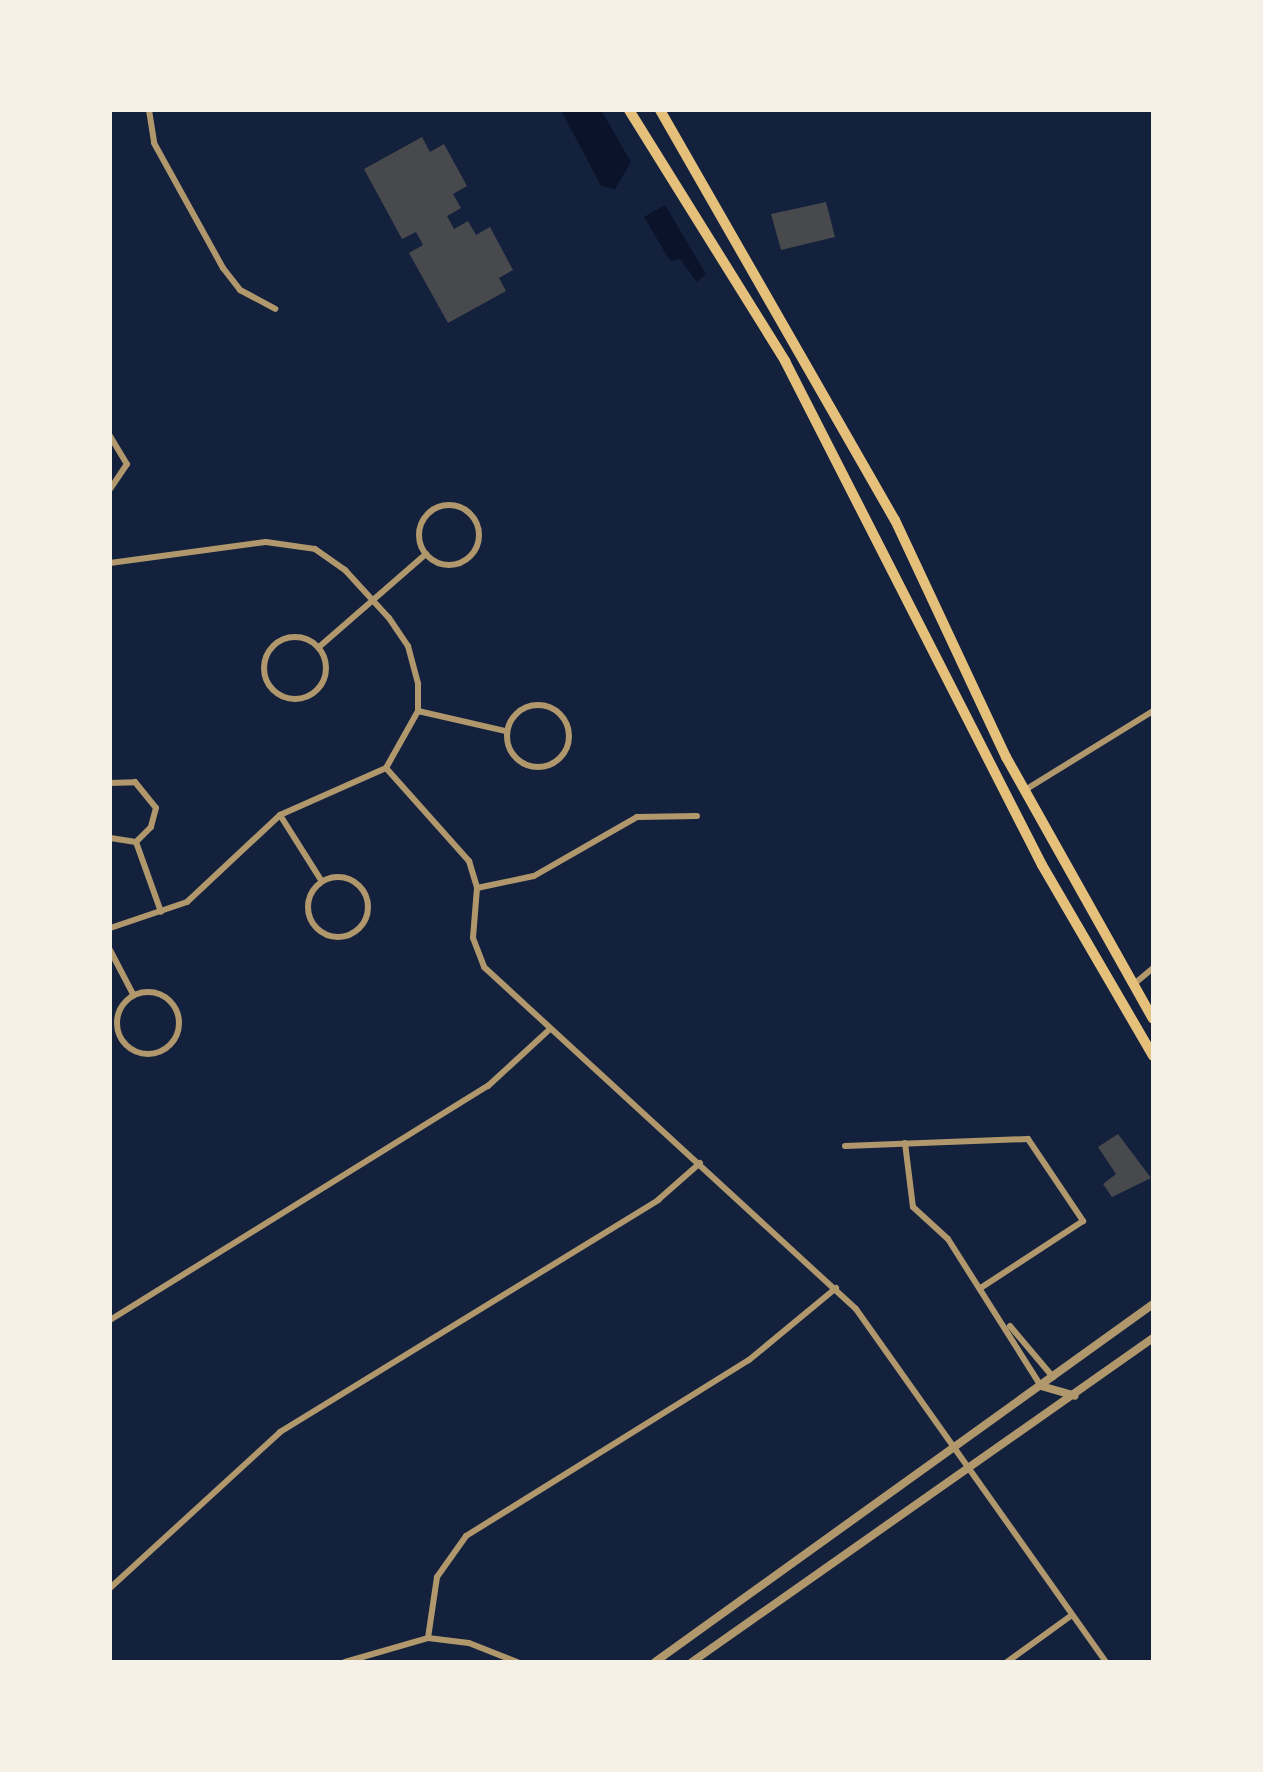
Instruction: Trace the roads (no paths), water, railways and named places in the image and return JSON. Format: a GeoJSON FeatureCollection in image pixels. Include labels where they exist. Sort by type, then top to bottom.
{"type":"FeatureCollection","features":[{"type":"Feature","properties":{"kind":"highway"},"geometry":{"type":"LineString","coordinates":[[629,110],[785,361],[1042,865],[1153,1056]]}},
{"type":"Feature","properties":{"kind":"highway"},"geometry":{"type":"LineString","coordinates":[[660,110],[894,520],[1024,790],[1153,1019]]}},
{"type":"Feature","properties":{"kind":"street"},"geometry":{"type":"LineString","coordinates":[[148,110],[160,156],[231,280],[276,309]]}},
{"type":"Feature","properties":{"kind":"street"},"geometry":{"type":"LineString","coordinates":[[110,436],[127,464],[110,489]]}},
{"type":"Feature","properties":{"kind":"street"},"geometry":{"type":"LineString","coordinates":[[446,504],[471,516],[480,539],[473,555],[447,564],[426,554],[419,531],[432,508],[446,504]]}},
{"type":"Feature","properties":{"kind":"street"},"geometry":{"type":"LineString","coordinates":[[110,563],[293,543],[324,554],[374,600],[408,646],[418,711],[386,768],[280,816],[208,886],[161,912],[110,928]]}},
{"type":"Feature","properties":{"kind":"street"},"geometry":{"type":"LineString","coordinates":[[320,647],[426,554]]}},
{"type":"Feature","properties":{"kind":"street"},"geometry":{"type":"LineString","coordinates":[[294,637],[320,647],[326,670],[315,693],[296,701],[275,691],[264,662],[276,643],[294,637]]}},
{"type":"Feature","properties":{"kind":"street"},"geometry":{"type":"LineString","coordinates":[[540,704],[561,716],[568,737],[558,761],[536,768],[513,754],[505,730],[516,714],[540,704]]}},
{"type":"Feature","properties":{"kind":"street"},"geometry":{"type":"LineString","coordinates":[[418,711],[505,730]]}},
{"type":"Feature","properties":{"kind":"street"},"geometry":{"type":"LineString","coordinates":[[1024,790],[1153,711]]}},
{"type":"Feature","properties":{"kind":"street"},"geometry":{"type":"LineString","coordinates":[[386,768],[458,843],[478,888],[472,938],[479,959],[836,1288],[970,1466],[1106,1662]]}},
{"type":"Feature","properties":{"kind":"street"},"geometry":{"type":"LineString","coordinates":[[110,784],[135,782],[153,798],[155,818],[136,842]]}},
{"type":"Feature","properties":{"kind":"street"},"geometry":{"type":"LineString","coordinates":[[280,816],[321,880]]}},
{"type":"Feature","properties":{"kind":"street"},"geometry":{"type":"LineString","coordinates":[[478,888],[534,876],[637,817],[697,816]]}},
{"type":"Feature","properties":{"kind":"street"},"geometry":{"type":"LineString","coordinates":[[110,838],[136,842]]}},
{"type":"Feature","properties":{"kind":"street"},"geometry":{"type":"LineString","coordinates":[[136,842],[161,912]]}},
{"type":"Feature","properties":{"kind":"street"},"geometry":{"type":"LineString","coordinates":[[350,878],[366,892],[367,916],[353,933],[327,936],[312,925],[309,899],[321,880],[350,878]]}},
{"type":"Feature","properties":{"kind":"street"},"geometry":{"type":"LineString","coordinates":[[110,950],[134,994]]}},
{"type":"Feature","properties":{"kind":"street"},"geometry":{"type":"LineString","coordinates":[[1133,985],[1153,968]]}},
{"type":"Feature","properties":{"kind":"street"},"geometry":{"type":"LineString","coordinates":[[134,994],[160,995],[178,1012],[180,1030],[159,1052],[133,1051],[120,1037],[120,1013],[134,994]]}},
{"type":"Feature","properties":{"kind":"street"},"geometry":{"type":"LineString","coordinates":[[110,1320],[488,1086],[550,1028]]}},
{"type":"Feature","properties":{"kind":"street"},"geometry":{"type":"LineString","coordinates":[[845,1146],[1028,1139],[1084,1221],[982,1287]]}},
{"type":"Feature","properties":{"kind":"street"},"geometry":{"type":"LineString","coordinates":[[905,1143],[912,1207],[948,1238],[1005,1321],[1041,1386],[1075,1396]]}},
{"type":"Feature","properties":{"kind":"street"},"geometry":{"type":"LineString","coordinates":[[110,1588],[269,1440],[658,1200],[700,1163]]}},
{"type":"Feature","properties":{"kind":"street"},"geometry":{"type":"LineString","coordinates":[[428,1638],[436,1577],[466,1536],[749,1360],[836,1288]]}},
{"type":"Feature","properties":{"kind":"street"},"geometry":{"type":"LineString","coordinates":[[655,1662],[957,1449],[1153,1304]]}},
{"type":"Feature","properties":{"kind":"street"},"geometry":{"type":"LineString","coordinates":[[1005,1321],[1053,1378]]}},
{"type":"Feature","properties":{"kind":"street"},"geometry":{"type":"LineString","coordinates":[[692,1662],[1153,1338]]}},
{"type":"Feature","properties":{"kind":"street"},"geometry":{"type":"LineString","coordinates":[[1007,1662],[1072,1615]]}},
{"type":"Feature","properties":{"kind":"street"},"geometry":{"type":"LineString","coordinates":[[345,1662],[428,1638],[470,1644],[517,1662]]}},
{"type":"Feature","properties":{"kind":"water"},"geometry":{"type":"Polygon","coordinates":[[[561,110],[601,110],[631,162],[615,189],[601,186],[561,110]]]}},
{"type":"Feature","properties":{"kind":"water"},"geometry":{"type":"Polygon","coordinates":[[[665,205],[706,274],[697,282],[680,259],[670,261],[644,217],[665,205]]]}}]}
